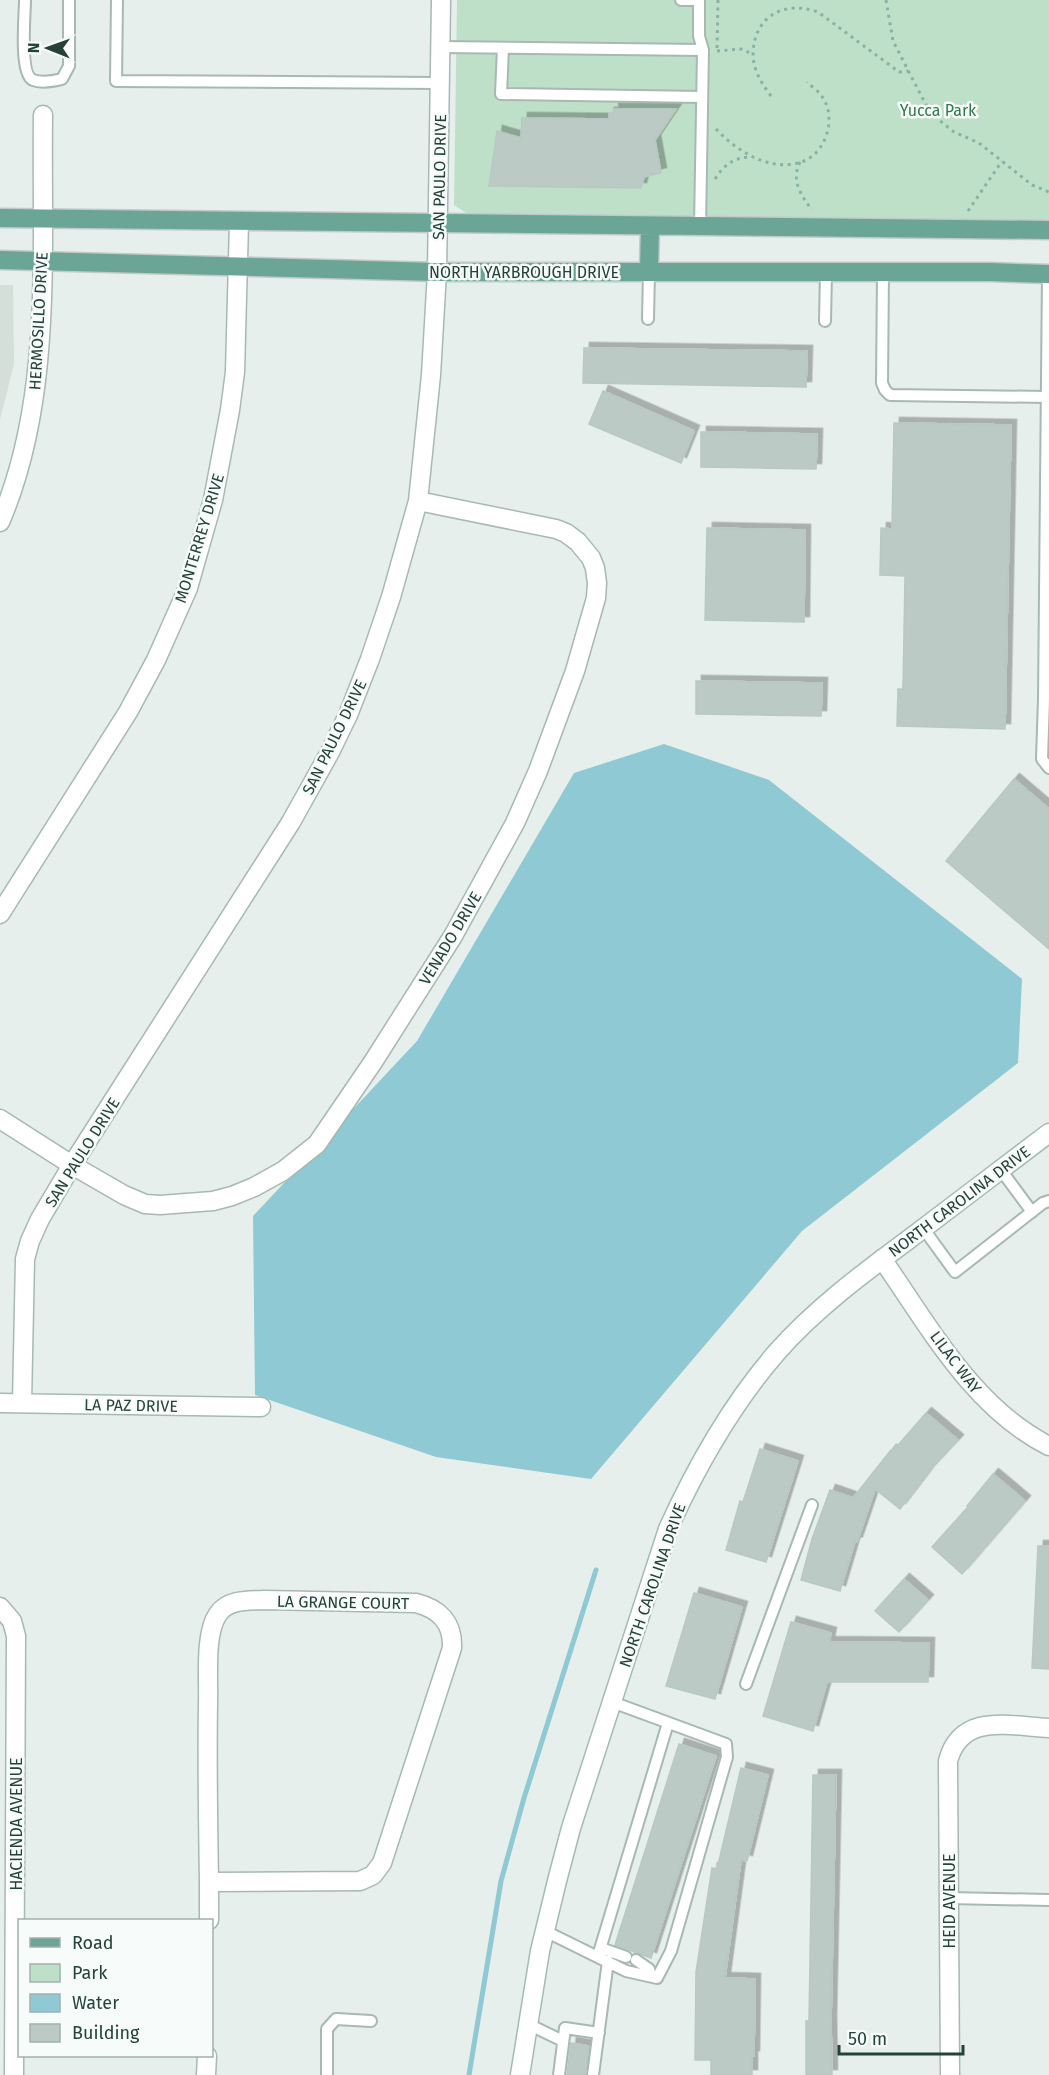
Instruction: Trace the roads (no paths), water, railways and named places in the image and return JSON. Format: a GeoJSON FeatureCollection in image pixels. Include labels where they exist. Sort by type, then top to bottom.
{"type":"FeatureCollection","features":[{"type":"Feature","properties":{"kind":"main road"},"geometry":{"type":"LineString","coordinates":[[0,218],[239,223],[1049,230]]}},
{"type":"Feature","properties":{"kind":"main road"},"geometry":{"type":"LineString","coordinates":[[649,272],[650,226]]}},
{"type":"Feature","properties":{"kind":"main road","name":"NORTH YARBROUGH DRIVE"},"geometry":{"type":"LineString","coordinates":[[0,260],[437,272],[1049,274]]}},
{"type":"Feature","properties":{"kind":"street","name":"SAN PAULO DRIVE"},"geometry":{"type":"LineString","coordinates":[[22,1403],[25,1259],[40,1219],[72,1165],[259,874],[330,752],[348,716],[398,576],[418,501],[431,375],[437,272],[441,0]]}},
{"type":"Feature","properties":{"kind":"street","name":"HERMOSILLO DRIVE"},"geometry":{"type":"LineString","coordinates":[[0,522],[23,452],[33,405],[39,352],[43,116]]}},
{"type":"Feature","properties":{"kind":"street","name":"MONTERREY DRIVE"},"geometry":{"type":"LineString","coordinates":[[0,914],[128,712],[156,660],[188,588],[213,500],[231,410],[235,372],[239,223]]}},
{"type":"Feature","properties":{"kind":"street","name":"VENADO DRIVE"},"geometry":{"type":"LineString","coordinates":[[0,1119],[72,1165],[124,1195],[145,1204],[213,1201],[254,1187],[283,1171],[317,1144],[373,1062],[453,936],[515,823],[538,771],[575,671],[596,598],[595,568],[586,549],[566,533],[418,501]]}},
{"type":"Feature","properties":{"kind":"street","name":"NORTH CAROLINA DRIVE"},"geometry":{"type":"LineString","coordinates":[[520,2075],[545,1931],[572,1828],[668,1529],[689,1482],[714,1437],[742,1395],[778,1351],[818,1312],[882,1259],[1049,1133]]}},
{"type":"Feature","properties":{"kind":"street","name":"LILAC WAY"},"geometry":{"type":"LineString","coordinates":[[882,1259],[944,1348],[984,1399],[1008,1420],[1049,1446]]}},
{"type":"Feature","properties":{"kind":"street","name":"LA PAZ DRIVE"},"geometry":{"type":"LineString","coordinates":[[0,1403],[261,1407]]}},
{"type":"Feature","properties":{"kind":"street","name":"LA GRANGE COURT"},"geometry":{"type":"LineString","coordinates":[[209,1919],[207,1767],[209,1645],[217,1615],[235,1602],[264,1600],[416,1603],[429,1606],[440,1613],[450,1628],[452,1648],[382,1863],[373,1875],[360,1881],[210,1882]]}},
{"type":"Feature","properties":{"kind":"street","name":"HACIENDA AVENUE"},"geometry":{"type":"LineString","coordinates":[[3,1610],[12,1621],[16,1636],[14,2075]]}},
{"type":"Feature","properties":{"kind":"street","name":"HEID AVENUE"},"geometry":{"type":"LineString","coordinates":[[950,2075],[948,1761],[951,1749],[964,1733],[987,1725],[1049,1728]]}},
{"type":"Feature","properties":{"kind":"street"},"geometry":{"type":"LineString","coordinates":[[206,2075],[207,2057]]}},
{"type":"Feature","properties":{"kind":"lane"},"geometry":{"type":"LineString","coordinates":[[25,0],[24,66],[28,76],[34,80],[54,81],[62,79],[69,66],[69,0]]}},
{"type":"Feature","properties":{"kind":"lane"},"geometry":{"type":"LineString","coordinates":[[117,0],[116,81],[440,82]]}},
{"type":"Feature","properties":{"kind":"lane"},"geometry":{"type":"LineString","coordinates":[[681,0],[699,0],[699,36],[703,50],[700,227]]}},
{"type":"Feature","properties":{"kind":"lane"},"geometry":{"type":"LineString","coordinates":[[440,47],[703,50]]}},
{"type":"Feature","properties":{"kind":"lane"},"geometry":{"type":"LineString","coordinates":[[503,48],[501,94],[702,98]]}},
{"type":"Feature","properties":{"kind":"lane"},"geometry":{"type":"LineString","coordinates":[[648,319],[649,272]]}},
{"type":"Feature","properties":{"kind":"lane"},"geometry":{"type":"LineString","coordinates":[[825,321],[826,272]]}},
{"type":"Feature","properties":{"kind":"lane"},"geometry":{"type":"LineString","coordinates":[[883,272],[882,382],[890,395],[1047,397]]}},
{"type":"Feature","properties":{"kind":"lane"},"geometry":{"type":"LineString","coordinates":[[1049,274],[1042,759],[1049,768]]}},
{"type":"Feature","properties":{"kind":"lane"},"geometry":{"type":"LineString","coordinates":[[1001,1170],[1032,1212]]}},
{"type":"Feature","properties":{"kind":"lane"},"geometry":{"type":"LineString","coordinates":[[923,1228],[955,1272],[1049,1201]]}},
{"type":"Feature","properties":{"kind":"lane"},"geometry":{"type":"LineString","coordinates":[[746,1684],[812,1505]]}},
{"type":"Feature","properties":{"kind":"lane"},"geometry":{"type":"LineString","coordinates":[[545,1931],[603,1955],[626,1971],[657,1977],[671,1951],[728,1757],[726,1744],[612,1702]]}},
{"type":"Feature","properties":{"kind":"lane"},"geometry":{"type":"LineString","coordinates":[[591,2068],[599,2033],[603,1955],[668,1723]]}},
{"type":"Feature","properties":{"kind":"lane"},"geometry":{"type":"LineString","coordinates":[[949,1898],[1049,1900]]}},
{"type":"Feature","properties":{"kind":"lane"},"geometry":{"type":"LineString","coordinates":[[603,1955],[631,1959],[649,1969],[651,1976]]}},
{"type":"Feature","properties":{"kind":"lane"},"geometry":{"type":"LineString","coordinates":[[327,2075],[327,2029],[336,2019],[371,2021]]}},
{"type":"Feature","properties":{"kind":"lane"},"geometry":{"type":"LineString","coordinates":[[528,2024],[563,2041]]}},
{"type":"Feature","properties":{"kind":"lane"},"geometry":{"type":"LineString","coordinates":[[559,2075],[565,2059],[563,2041],[565,2028],[599,2033]]}},
{"type":"Feature","properties":{"kind":"water"},"geometry":{"type":"Polygon","coordinates":[[[664,744],[769,780],[1022,979],[1018,1063],[802,1231],[591,1479],[436,1457],[255,1395],[253,1216],[417,1041],[574,773],[664,744]]]}},
{"type":"Feature","properties":{"kind":"waterway"},"geometry":{"type":"LineString","coordinates":[[469,2075],[501,1881],[524,1798],[596,1570]]}},
{"type":"Feature","properties":{"kind":"park label","name":"Yucca Park"},"geometry":{"type":"Point","coordinates":[938,110]}}]}
